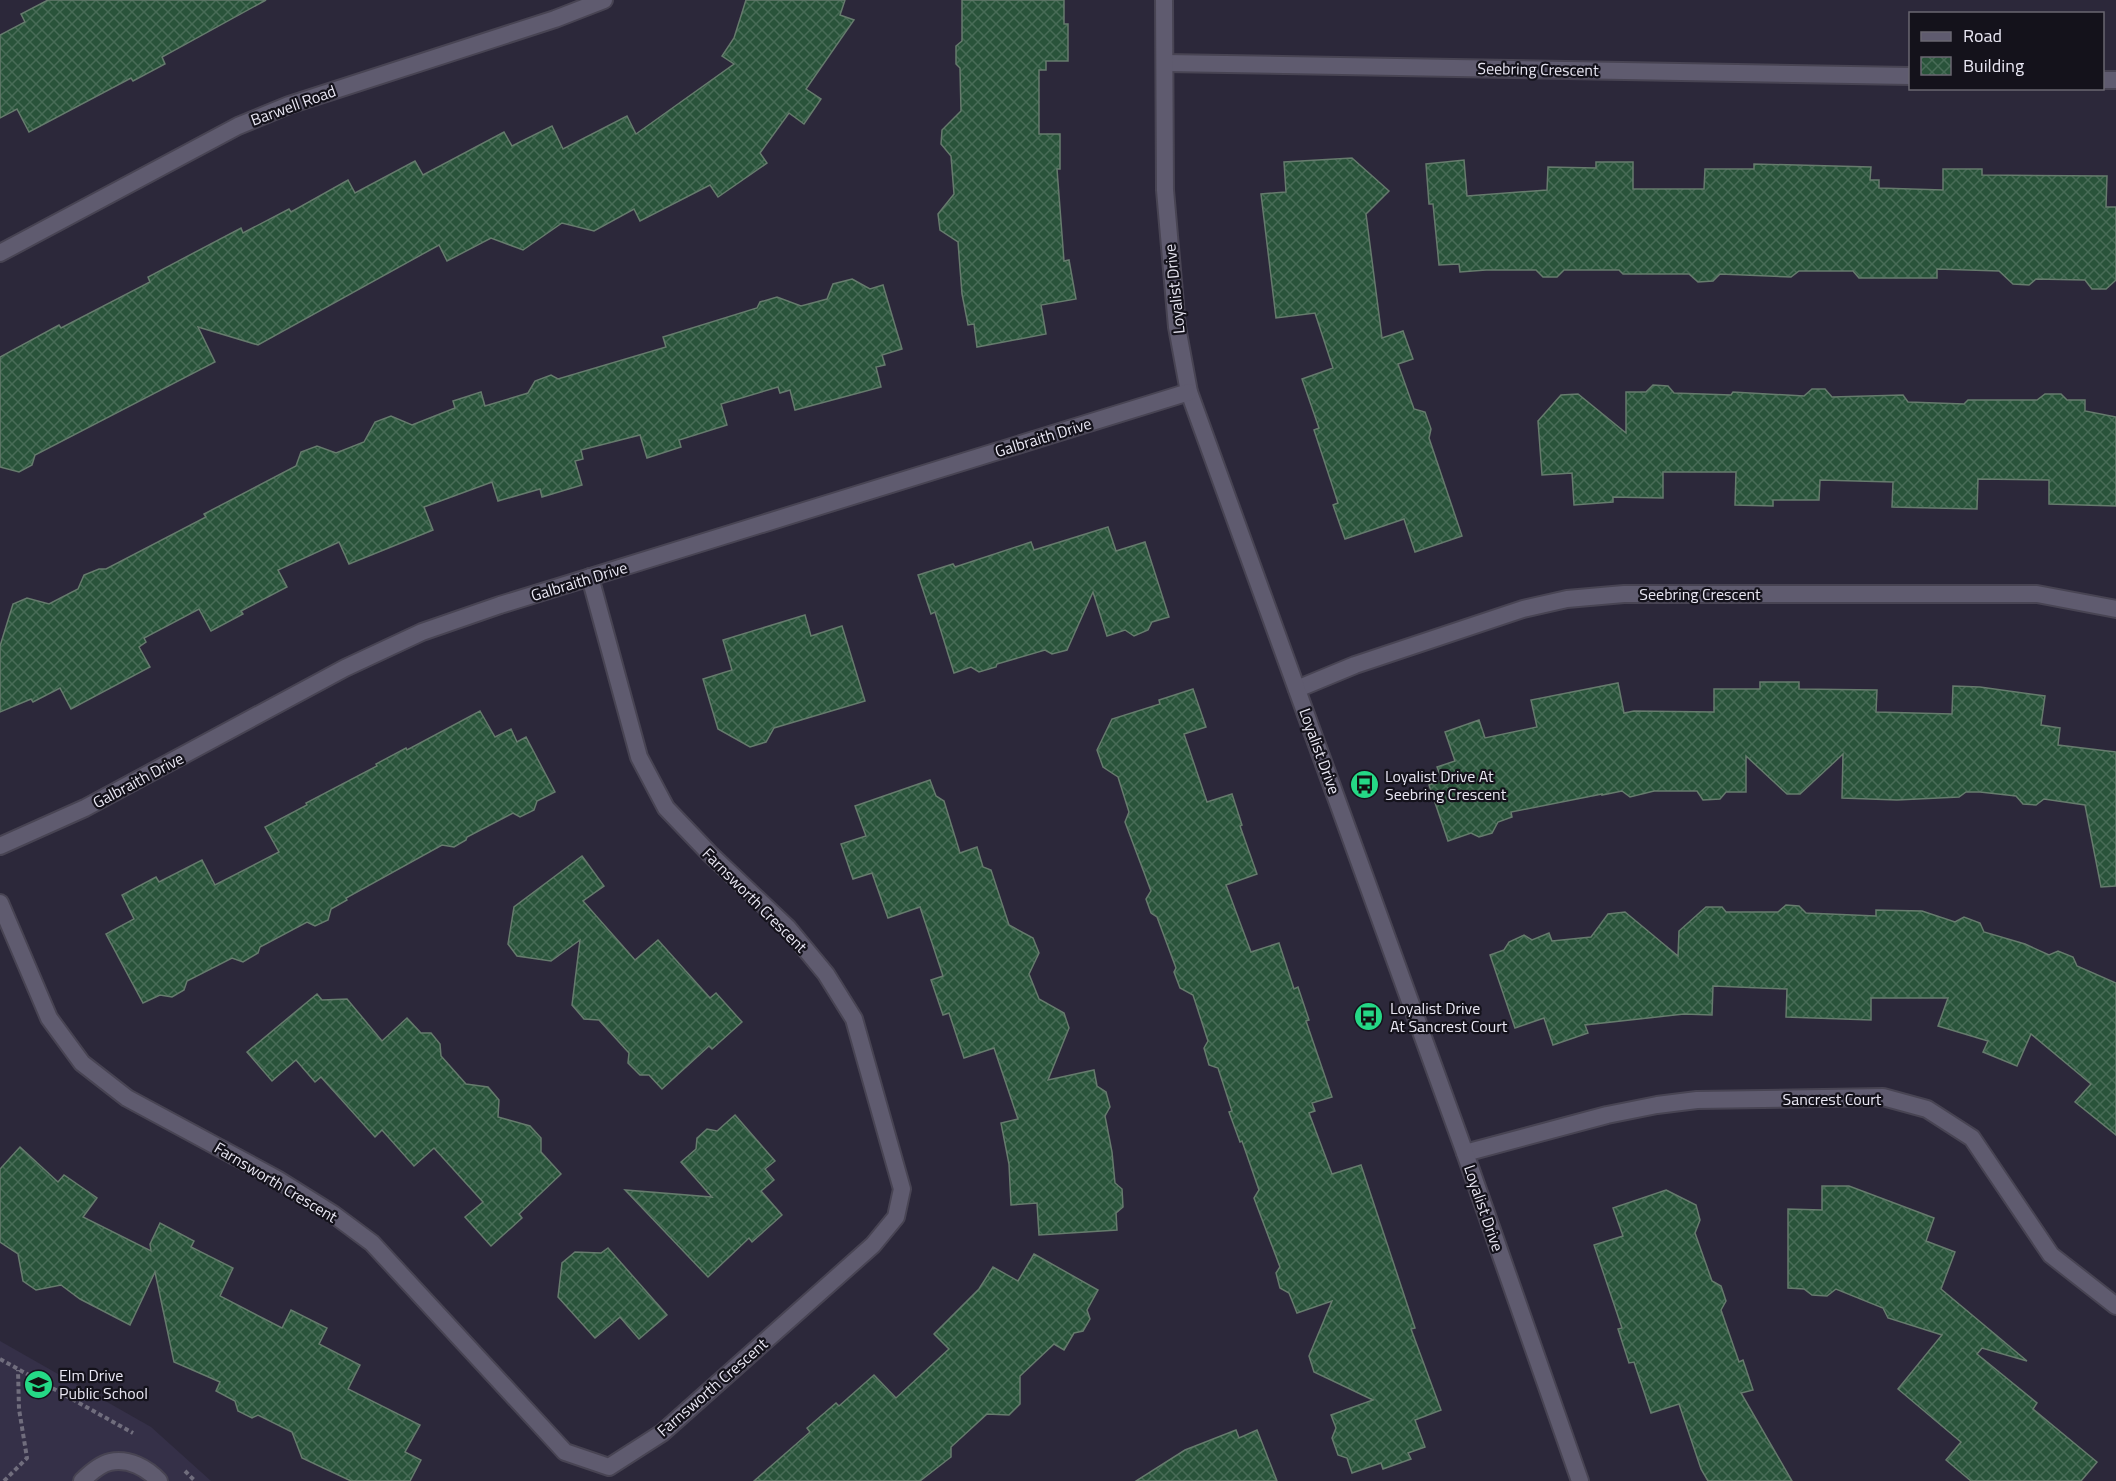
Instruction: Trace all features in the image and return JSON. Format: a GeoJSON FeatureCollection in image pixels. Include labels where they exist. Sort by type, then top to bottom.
{"type":"FeatureCollection","features":[{"type":"Feature","properties":{"kind":"street","name":"Barwell Road"},"geometry":{"type":"LineString","coordinates":[[0,253],[238,126],[278,109],[555,19],[604,0]]}},
{"type":"Feature","properties":{"kind":"street","name":"Loyalist Drive"},"geometry":{"type":"LineString","coordinates":[[1164,0],[1165,190],[1177,327],[1189,392],[1465,1153],[1580,1481]]}},
{"type":"Feature","properties":{"kind":"street","name":"Seebring Crescent"},"geometry":{"type":"LineString","coordinates":[[1165,63],[1909,76]]}},
{"type":"Feature","properties":{"kind":"street","name":"Galbraith Drive"},"geometry":{"type":"LineString","coordinates":[[0,846],[85,808],[345,668],[422,632],[590,577],[1189,392]]}},
{"type":"Feature","properties":{"kind":"street","name":"Farnsworth Crescent"},"geometry":{"type":"LineString","coordinates":[[0,903],[50,1018],[82,1064],[127,1098],[277,1179],[333,1214],[372,1243],[565,1452],[609,1467],[662,1433],[873,1245],[896,1217],[902,1189],[854,1019],[826,974],[788,928],[710,854],[666,808],[639,757],[590,577]]}},
{"type":"Feature","properties":{"kind":"street","name":"Seebring Crescent"},"geometry":{"type":"LineString","coordinates":[[1297,688],[1355,665],[1522,609],[1567,598],[1624,594],[2037,594],[2116,609]]}},
{"type":"Feature","properties":{"kind":"street","name":"Sancrest Court"},"geometry":{"type":"LineString","coordinates":[[1465,1153],[1607,1115],[1667,1103],[1697,1100],[1882,1097],[1927,1109],[1972,1138],[2051,1255],[2116,1306]]}},
{"type":"Feature","properties":{"kind":"street"},"geometry":{"type":"LineString","coordinates":[[82,1481],[110,1462],[133,1463],[155,1476]]}},
{"type":"Feature","properties":{"kind":"path"},"geometry":{"type":"LineString","coordinates":[[0,1359],[137,1435],[155,1476]]}},
{"type":"Feature","properties":{"kind":"path"},"geometry":{"type":"LineString","coordinates":[[4,1481],[27,1458],[19,1409],[18,1369]]}},
{"type":"Feature","properties":{"kind":"shaded area","name":"Elm Drive Public School"},"geometry":{"type":"Polygon","coordinates":[[[0,1341],[151,1427],[211,1481],[0,1481],[0,1341]]]}},
{"type":"Feature","properties":{"kind":"building"},"geometry":{"type":"Polygon","coordinates":[[[48,0],[266,0],[162,57],[165,64],[133,81],[131,78],[29,132],[17,109],[0,118],[0,35],[25,22],[21,14],[48,0]]]}},
{"type":"Feature","properties":{"kind":"building"},"geometry":{"type":"Polygon","coordinates":[[[746,0],[845,0],[840,15],[854,20],[806,89],[821,99],[804,124],[789,113],[760,153],[767,163],[718,197],[710,185],[640,221],[634,209],[594,231],[562,223],[523,250],[491,238],[447,261],[439,245],[258,345],[198,327],[215,362],[35,455],[32,465],[19,472],[0,467],[0,357],[59,325],[61,328],[150,282],[148,277],[241,228],[243,233],[289,209],[291,212],[348,180],[355,193],[415,161],[423,175],[504,132],[512,146],[552,126],[563,149],[627,116],[636,134],[734,64],[722,56],[734,38],[746,0]]]}},
{"type":"Feature","properties":{"kind":"building"},"geometry":{"type":"Polygon","coordinates":[[[962,0],[1064,0],[1064,24],[1068,24],[1068,61],[1046,61],[1046,70],[1039,70],[1039,134],[1060,134],[1060,169],[1057,169],[1064,261],[1069,260],[1076,299],[1041,305],[1046,334],[977,347],[974,324],[968,325],[962,294],[958,242],[940,230],[938,214],[954,194],[951,156],[941,144],[942,130],[961,111],[960,68],[956,64],[956,46],[962,41],[962,0]]]}},
{"type":"Feature","properties":{"kind":"building"},"geometry":{"type":"Polygon","coordinates":[[[1352,158],[1389,191],[1366,214],[1382,338],[1403,331],[1413,359],[1398,364],[1414,409],[1425,412],[1431,429],[1429,438],[1462,536],[1415,552],[1404,519],[1345,539],[1333,505],[1338,503],[1314,430],[1319,428],[1302,379],[1333,368],[1315,313],[1276,318],[1261,194],[1286,192],[1284,162],[1352,158]]]}},
{"type":"Feature","properties":{"kind":"building"},"geometry":{"type":"Polygon","coordinates":[[[1464,160],[1467,196],[1547,190],[1548,167],[1596,168],[1596,162],[1633,162],[1633,189],[1704,189],[1705,169],[1754,169],[1754,164],[1871,167],[1870,180],[1879,180],[1879,188],[1943,190],[1943,169],[1982,169],[1982,175],[2107,176],[2106,207],[2116,207],[2116,280],[2106,289],[2092,289],[2085,280],[2036,279],[2029,285],[2013,284],[1999,271],[1937,269],[1937,278],[1859,278],[1853,271],[1799,271],[1791,277],[1720,274],[1713,281],[1698,282],[1689,274],[1623,274],[1619,270],[1564,270],[1557,277],[1543,277],[1536,270],[1460,272],[1459,264],[1439,265],[1433,204],[1429,204],[1426,164],[1464,160]]]}},
{"type":"Feature","properties":{"kind":"building"},"geometry":{"type":"Polygon","coordinates":[[[852,279],[870,289],[883,285],[902,349],[882,355],[885,365],[876,367],[881,387],[795,410],[790,390],[780,393],[778,387],[721,404],[727,425],[679,440],[681,447],[647,458],[640,435],[581,450],[583,459],[575,461],[582,485],[542,497],[540,489],[498,501],[492,482],[424,507],[433,530],[349,564],[339,542],[278,570],[287,587],[241,611],[243,614],[211,631],[199,609],[144,638],[146,642],[139,647],[150,667],[71,709],[60,688],[33,702],[31,699],[0,712],[0,646],[13,604],[27,598],[49,604],[78,589],[84,575],[99,569],[106,569],[206,517],[204,514],[296,466],[301,452],[317,446],[336,453],[364,442],[375,422],[391,416],[412,425],[455,408],[453,401],[481,392],[485,406],[528,393],[535,381],[551,375],[558,379],[666,347],[663,337],[757,308],[760,302],[777,297],[801,306],[827,299],[833,284],[852,279]]]}},
{"type":"Feature","properties":{"kind":"building"},"geometry":{"type":"Polygon","coordinates":[[[1653,385],[1668,386],[1674,393],[1731,395],[1733,392],[1804,396],[1812,389],[1825,389],[1832,397],[1903,395],[1908,402],[1964,404],[1968,400],[2037,400],[2045,394],[2061,394],[2067,400],[2085,400],[2085,411],[2116,417],[2116,506],[2049,504],[2049,480],[1978,479],[1977,509],[1892,507],[1893,482],[1820,480],[1819,500],[1773,500],[1773,506],[1735,505],[1736,472],[1663,472],[1663,498],[1613,497],[1613,502],[1574,505],[1572,473],[1542,475],[1538,421],[1561,395],[1578,394],[1626,433],[1626,392],[1646,392],[1653,385]]]}},
{"type":"Feature","properties":{"kind":"building"},"geometry":{"type":"Polygon","coordinates":[[[1108,527],[1116,551],[1145,542],[1169,617],[1152,622],[1148,630],[1134,636],[1125,630],[1107,636],[1093,592],[1067,650],[1052,654],[1045,650],[997,664],[996,667],[979,672],[971,667],[954,673],[935,612],[931,614],[918,575],[953,564],[955,567],[1031,542],[1034,550],[1108,527]]]}},
{"type":"Feature","properties":{"kind":"building"},"geometry":{"type":"Polygon","coordinates":[[[805,615],[811,636],[842,626],[865,701],[774,728],[766,742],[750,747],[718,729],[703,679],[732,670],[723,640],[805,615]]]}},
{"type":"Feature","properties":{"kind":"building"},"geometry":{"type":"Polygon","coordinates":[[[1760,682],[1799,682],[1799,689],[1877,690],[1876,712],[1952,714],[1953,686],[1980,687],[2045,696],[2041,725],[2060,728],[2058,745],[2116,752],[2116,886],[2101,887],[2085,805],[2044,799],[2036,805],[2023,804],[2016,796],[1980,792],[1966,792],[1959,797],[1897,800],[1842,798],[1843,754],[1800,794],[1787,794],[1746,756],[1746,792],[1726,792],[1720,799],[1703,800],[1697,791],[1654,791],[1630,797],[1622,791],[1602,794],[1511,812],[1512,817],[1498,822],[1492,833],[1479,837],[1471,833],[1448,841],[1429,785],[1442,780],[1437,767],[1455,761],[1445,732],[1479,720],[1485,738],[1537,727],[1531,700],[1618,683],[1624,713],[1634,711],[1714,712],[1714,689],[1760,689],[1760,682]]]}},
{"type":"Feature","properties":{"kind":"building"},"geometry":{"type":"Polygon","coordinates":[[[1193,689],[1206,727],[1184,734],[1207,802],[1232,794],[1242,825],[1240,826],[1257,874],[1226,885],[1251,952],[1279,943],[1294,989],[1298,987],[1309,1020],[1306,1021],[1332,1097],[1312,1103],[1315,1111],[1309,1113],[1332,1174],[1361,1165],[1415,1328],[1411,1329],[1441,1410],[1415,1420],[1425,1447],[1408,1453],[1411,1459],[1383,1469],[1381,1463],[1352,1473],[1347,1458],[1338,1455],[1332,1438],[1336,1428],[1331,1415],[1373,1400],[1314,1372],[1309,1356],[1332,1301],[1297,1313],[1289,1293],[1280,1288],[1276,1273],[1280,1267],[1254,1198],[1259,1190],[1229,1112],[1232,1111],[1218,1068],[1209,1065],[1204,1048],[1208,1041],[1193,995],[1180,988],[1174,972],[1176,968],[1157,917],[1151,913],[1146,899],[1151,891],[1125,822],[1129,812],[1118,777],[1103,767],[1097,750],[1112,719],[1160,704],[1159,700],[1193,689]]]}},
{"type":"Feature","properties":{"kind":"building"},"geometry":{"type":"Polygon","coordinates":[[[480,711],[495,737],[511,729],[517,742],[526,737],[555,792],[537,801],[534,810],[520,817],[513,813],[467,837],[454,847],[442,845],[346,898],[347,900],[331,909],[328,920],[315,926],[307,922],[260,947],[258,953],[243,962],[232,958],[187,981],[184,990],[172,997],[160,995],[143,1003],[106,934],[134,919],[122,895],[156,877],[159,882],[202,860],[215,885],[279,852],[265,827],[377,766],[376,764],[480,711]]]}},
{"type":"Feature","properties":{"kind":"building"},"geometry":{"type":"Polygon","coordinates":[[[930,780],[936,796],[944,801],[960,853],[977,847],[983,867],[991,870],[1009,925],[1033,938],[1039,953],[1029,974],[1039,999],[1064,1013],[1069,1028],[1048,1080],[1094,1070],[1097,1086],[1106,1092],[1110,1107],[1105,1116],[1115,1183],[1122,1189],[1123,1207],[1116,1213],[1117,1230],[1039,1235],[1037,1203],[1011,1205],[1009,1164],[1001,1123],[1018,1119],[994,1048],[964,1058],[949,1013],[943,1015],[931,980],[943,976],[920,907],[888,918],[872,873],[853,879],[841,844],[866,836],[855,806],[930,780]]]}},
{"type":"Feature","properties":{"kind":"building"},"geometry":{"type":"Polygon","coordinates":[[[582,856],[604,886],[583,901],[635,960],[658,940],[710,998],[716,993],[742,1022],[712,1049],[709,1046],[662,1089],[649,1075],[640,1075],[628,1063],[629,1053],[599,1020],[584,1019],[572,1005],[580,940],[551,961],[517,956],[508,944],[514,907],[582,856]]]}},
{"type":"Feature","properties":{"kind":"building"},"geometry":{"type":"Polygon","coordinates":[[[1786,905],[1799,906],[1806,913],[1876,916],[1876,910],[1922,911],[1955,922],[1964,917],[1980,923],[1984,932],[2025,944],[2049,955],[2058,951],[2073,957],[2077,966],[2116,983],[2116,1135],[2075,1102],[2091,1084],[2031,1034],[2017,1066],[1983,1052],[1988,1041],[1938,1026],[1948,998],[1871,998],[1871,1020],[1786,1017],[1787,989],[1713,986],[1712,1015],[1684,1014],[1585,1025],[1588,1033],[1553,1045],[1544,1018],[1515,1028],[1490,955],[1504,950],[1509,942],[1524,935],[1532,940],[1549,933],[1552,941],[1591,937],[1608,914],[1625,912],[1678,956],[1679,931],[1706,907],[1722,907],[1726,912],[1778,912],[1786,905]]]}},
{"type":"Feature","properties":{"kind":"building"},"geometry":{"type":"Polygon","coordinates":[[[317,994],[322,1000],[347,999],[382,1041],[407,1018],[421,1033],[431,1033],[440,1044],[441,1056],[466,1084],[488,1087],[499,1100],[498,1117],[530,1126],[541,1138],[541,1152],[561,1174],[519,1214],[522,1218],[491,1246],[465,1217],[483,1202],[434,1148],[414,1166],[382,1130],[375,1137],[321,1077],[315,1082],[296,1060],[272,1081],[247,1052],[317,994]]]}},
{"type":"Feature","properties":{"kind":"building"},"geometry":{"type":"Polygon","coordinates":[[[735,1115],[775,1161],[765,1169],[774,1180],[761,1191],[782,1215],[752,1242],[749,1238],[708,1277],[625,1190],[712,1197],[681,1162],[696,1149],[697,1138],[707,1129],[717,1131],[735,1115]]]}},
{"type":"Feature","properties":{"kind":"building"},"geometry":{"type":"Polygon","coordinates":[[[20,1147],[58,1182],[64,1175],[97,1198],[83,1217],[151,1251],[150,1244],[160,1223],[194,1241],[191,1247],[233,1268],[220,1296],[282,1328],[291,1310],[327,1328],[319,1344],[360,1365],[348,1389],[420,1425],[405,1452],[421,1460],[410,1481],[351,1481],[302,1458],[292,1432],[258,1415],[252,1418],[238,1411],[235,1401],[216,1391],[220,1382],[174,1362],[155,1272],[130,1325],[80,1299],[61,1285],[36,1290],[23,1281],[18,1254],[0,1242],[0,1169],[20,1147]]]}},
{"type":"Feature","properties":{"kind":"building"},"geometry":{"type":"Polygon","coordinates":[[[1822,1186],[1849,1186],[1934,1218],[1926,1241],[1955,1252],[1941,1289],[2027,1361],[1982,1348],[1977,1354],[2037,1403],[2033,1409],[2097,1462],[2081,1481],[1971,1481],[1946,1460],[1961,1442],[1898,1389],[1942,1335],[1888,1318],[1883,1308],[1836,1289],[1827,1296],[1812,1295],[1804,1289],[1788,1288],[1788,1209],[1822,1210],[1822,1186]]]}},
{"type":"Feature","properties":{"kind":"building"},"geometry":{"type":"Polygon","coordinates":[[[1666,1190],[1696,1205],[1700,1220],[1695,1233],[1712,1281],[1721,1286],[1726,1301],[1721,1310],[1739,1362],[1743,1360],[1753,1390],[1741,1393],[1792,1481],[1708,1481],[1701,1469],[1679,1404],[1651,1413],[1634,1362],[1629,1363],[1618,1329],[1622,1328],[1594,1245],[1623,1236],[1613,1208],[1666,1190]]]}},
{"type":"Feature","properties":{"kind":"building"},"geometry":{"type":"Polygon","coordinates":[[[608,1248],[667,1315],[639,1339],[620,1317],[595,1338],[558,1297],[562,1263],[575,1252],[601,1253],[608,1248]]]}},
{"type":"Feature","properties":{"kind":"building"},"geometry":{"type":"Polygon","coordinates":[[[1034,1254],[1098,1290],[1087,1310],[1090,1319],[1083,1331],[1074,1333],[1064,1350],[1054,1344],[1020,1376],[1020,1404],[1009,1415],[987,1414],[951,1447],[951,1457],[920,1481],[754,1481],[810,1432],[807,1428],[836,1403],[839,1406],[874,1375],[896,1398],[949,1349],[934,1334],[979,1289],[993,1267],[1018,1281],[1034,1254]]]}},
{"type":"Feature","properties":{"kind":"building"},"geometry":{"type":"Polygon","coordinates":[[[1236,1430],[1239,1438],[1257,1430],[1277,1481],[1136,1481],[1185,1450],[1236,1430]]]}},
{"type":"Feature","properties":{"kind":"place","name":"Loyalist Drive At Seebring Crescent"},"geometry":{"type":"Point","coordinates":[1364,785]}},
{"type":"Feature","properties":{"kind":"place","name":"Loyalist Drive At Sancrest Court"},"geometry":{"type":"Point","coordinates":[1369,1017]}},
{"type":"Feature","properties":{"kind":"place","name":"Elm Drive Public School"},"geometry":{"type":"Point","coordinates":[38,1384]}}]}
